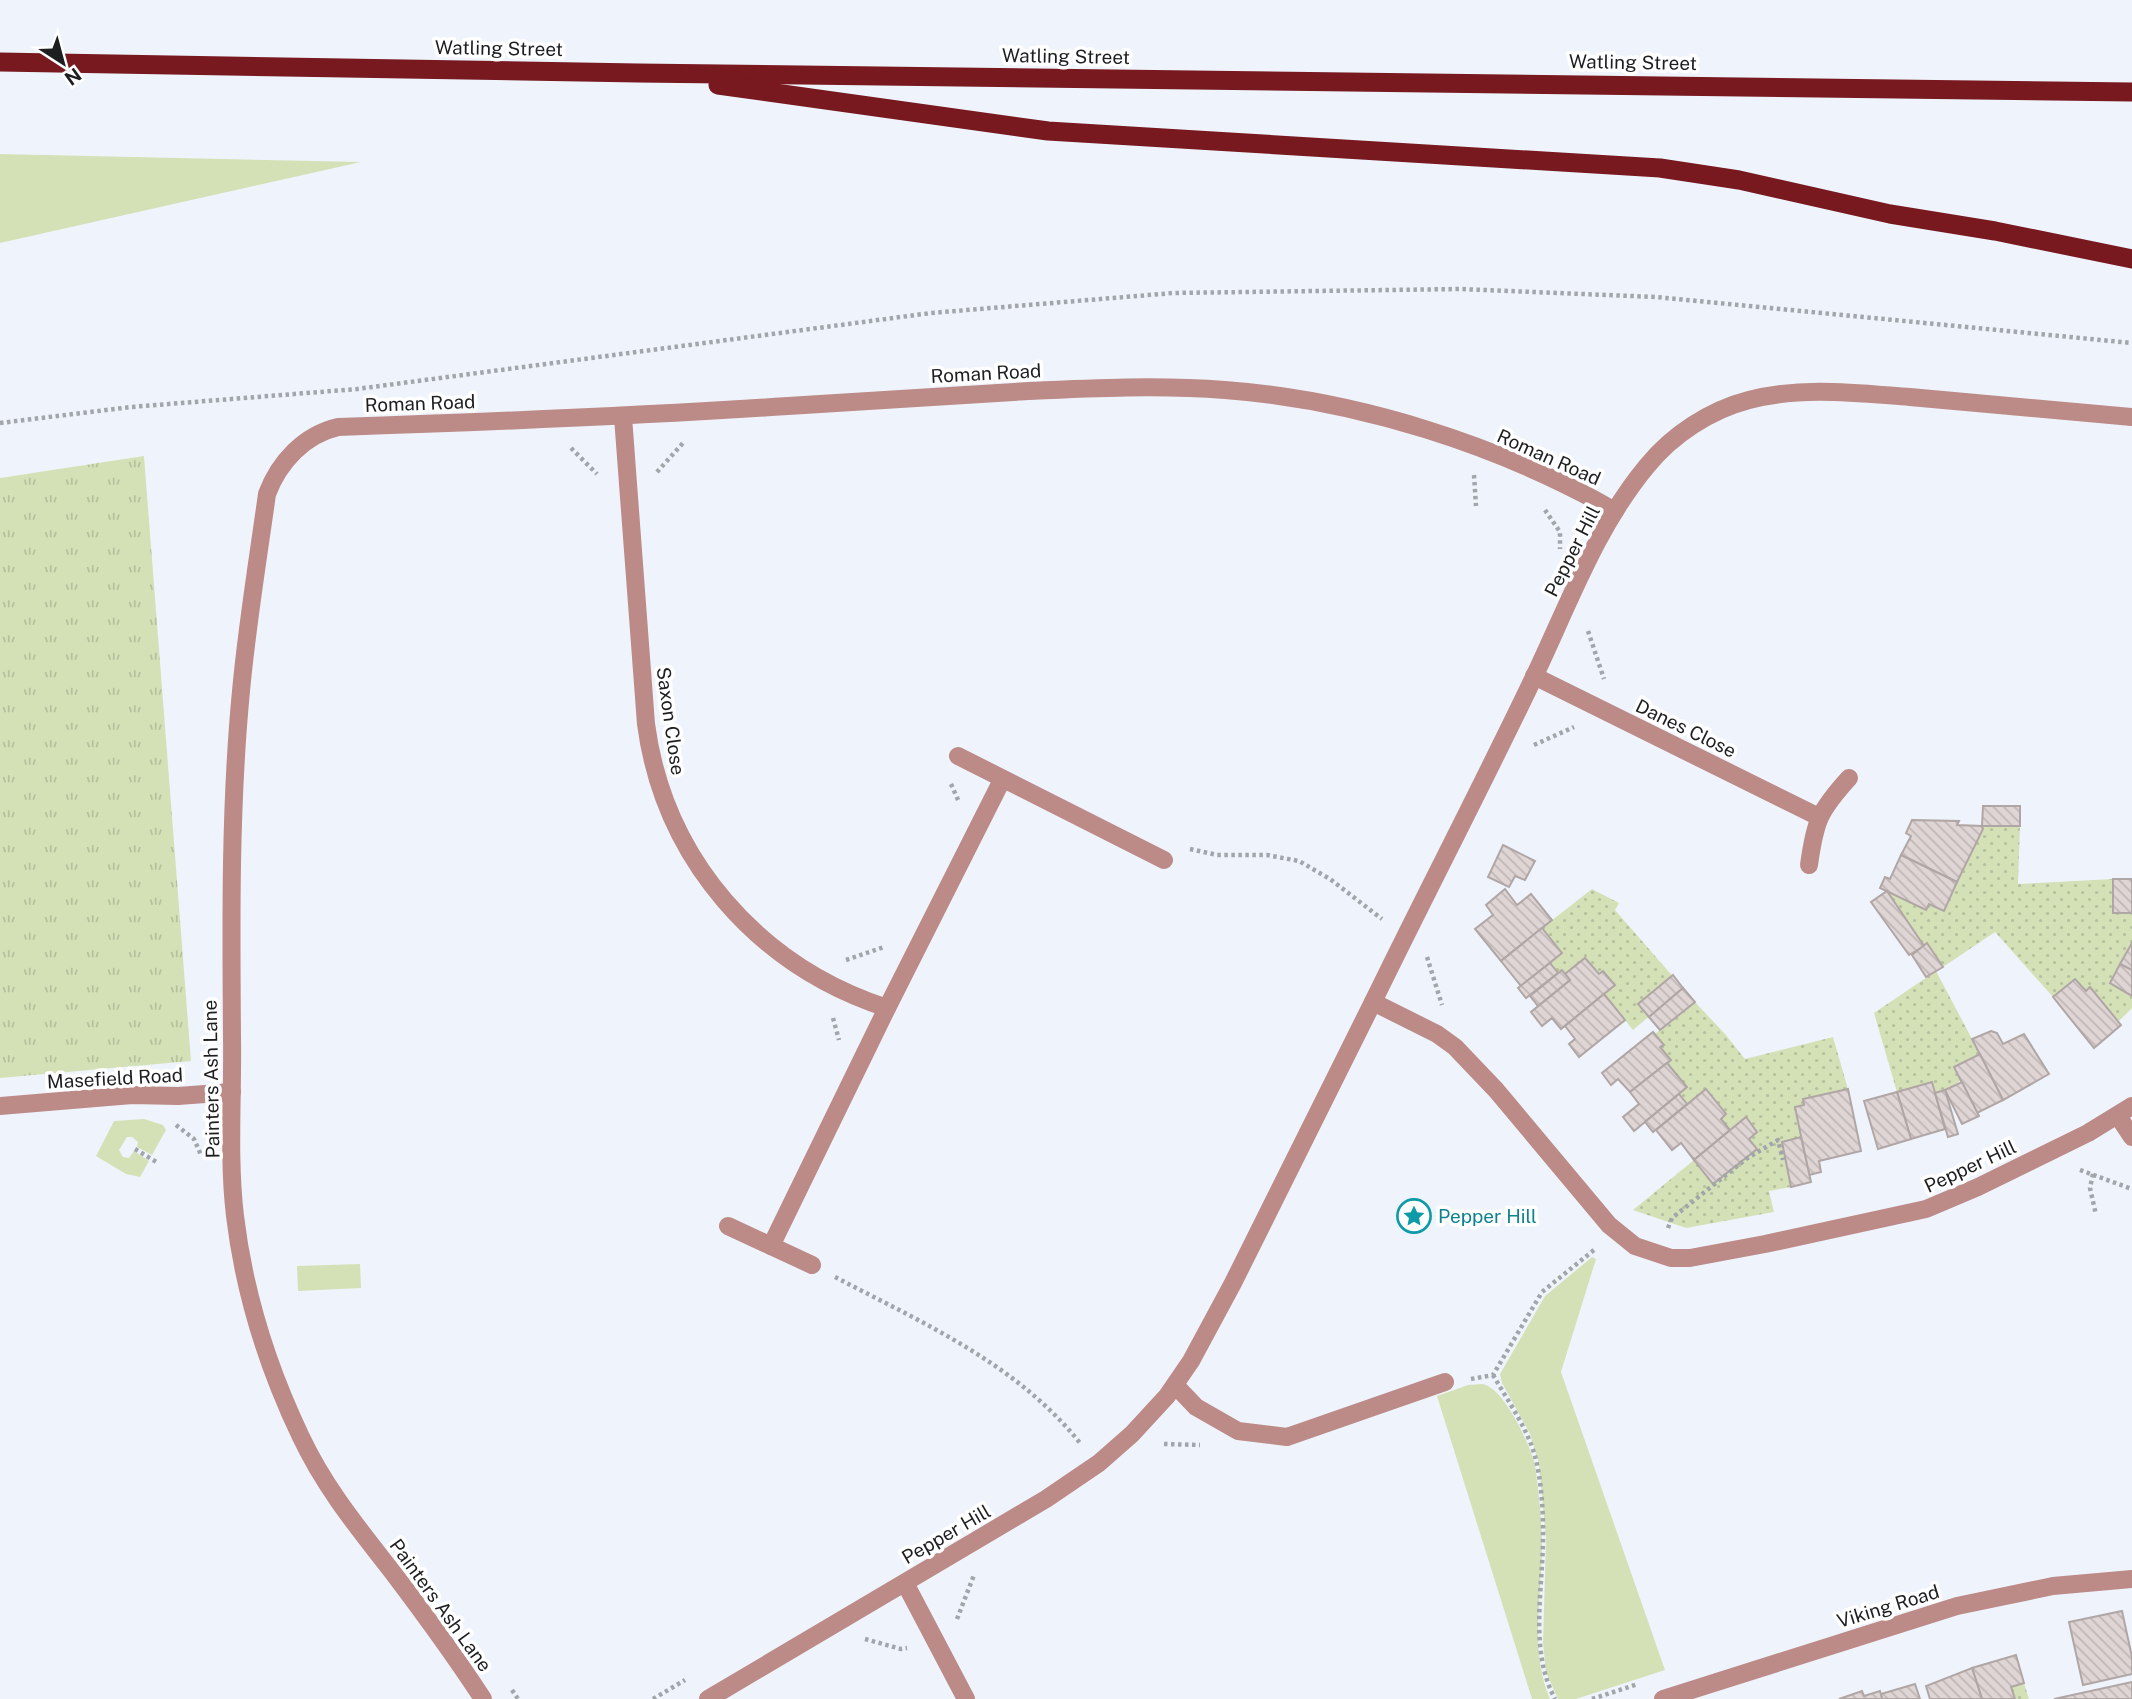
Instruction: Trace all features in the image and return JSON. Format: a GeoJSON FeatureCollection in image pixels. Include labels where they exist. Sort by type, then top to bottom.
{"type":"FeatureCollection","features":[{"type":"Feature","properties":{"kind":"highway","name":"Watling Street"},"geometry":{"type":"LineString","coordinates":[[0,62],[638,74],[2132,92]]}},
{"type":"Feature","properties":{"kind":"highway"},"geometry":{"type":"LineString","coordinates":[[638,74],[1048,131],[1660,168],[1739,180],[1890,214],[1995,231],[2132,259]]}},
{"type":"Feature","properties":{"kind":"street","name":"Roman Road"},"geometry":{"type":"LineString","coordinates":[[338,427],[623,417],[1072,389],[1154,387],[1225,390],[1321,403],[1407,424],[1519,465],[1615,511]]}},
{"type":"Feature","properties":{"kind":"street","name":"Pepper Hill"},"geometry":{"type":"LineString","coordinates":[[708,1699],[1046,1499],[1099,1463],[1143,1423],[1175,1385],[1227,1294],[1581,576],[1626,492],[1649,462],[1685,431],[1723,410],[1763,397],[1805,391],[2010,405],[2132,418]]}},
{"type":"Feature","properties":{"kind":"street","name":"Saxon Close"},"geometry":{"type":"LineString","coordinates":[[623,417],[646,724],[654,770],[674,823],[717,893],[754,930],[817,978],[837,989],[887,1008]]}},
{"type":"Feature","properties":{"kind":"street","name":"Painters Ash Lane"},"geometry":{"type":"LineString","coordinates":[[338,427],[313,437],[288,457],[277,472],[267,494],[241,687],[232,807],[230,961],[233,1196],[250,1297],[299,1433],[326,1485],[434,1627],[483,1699]]}},
{"type":"Feature","properties":{"kind":"street","name":"Danes Close"},"geometry":{"type":"LineString","coordinates":[[1534,676],[1819,817]]}},
{"type":"Feature","properties":{"kind":"street"},"geometry":{"type":"LineString","coordinates":[[958,756],[1164,860]]}},
{"type":"Feature","properties":{"kind":"street"},"geometry":{"type":"LineString","coordinates":[[1809,865],[1819,817],[1830,799],[1849,778]]}},
{"type":"Feature","properties":{"kind":"street"},"geometry":{"type":"LineString","coordinates":[[771,1246],[1002,780]]}},
{"type":"Feature","properties":{"kind":"street","name":"Pepper Hill"},"geometry":{"type":"LineString","coordinates":[[1373,1002],[1437,1034],[1455,1047],[1496,1090],[1609,1225],[1635,1247],[1671,1258],[1681,1259],[1765,1244],[1926,1209],[1978,1187],[2125,1111]]}},
{"type":"Feature","properties":{"kind":"street","name":"Masefield Road"},"geometry":{"type":"LineString","coordinates":[[0,1106],[132,1095],[189,1096],[232,1092]]}},
{"type":"Feature","properties":{"kind":"street"},"geometry":{"type":"LineString","coordinates":[[2125,1111],[2132,1137]]}},
{"type":"Feature","properties":{"kind":"street"},"geometry":{"type":"LineString","coordinates":[[728,1226],[812,1265]]}},
{"type":"Feature","properties":{"kind":"street"},"geometry":{"type":"LineString","coordinates":[[1175,1385],[1196,1407],[1238,1431],[1287,1437],[1445,1382]]}},
{"type":"Feature","properties":{"kind":"street","name":"Viking Road"},"geometry":{"type":"LineString","coordinates":[[1663,1699],[1958,1606],[2045,1587],[2132,1579]]}},
{"type":"Feature","properties":{"kind":"street"},"geometry":{"type":"LineString","coordinates":[[905,1583],[966,1699]]}},
{"type":"Feature","properties":{"kind":"path"},"geometry":{"type":"LineString","coordinates":[[0,423],[131,407],[357,389],[931,313],[1173,293],[1460,289],[1656,297],[2132,343]]}},
{"type":"Feature","properties":{"kind":"path"},"geometry":{"type":"LineString","coordinates":[[654,476],[665,460],[687,440]]}},
{"type":"Feature","properties":{"kind":"path"},"geometry":{"type":"LineString","coordinates":[[567,446],[580,454],[600,477]]}},
{"type":"Feature","properties":{"kind":"path"},"geometry":{"type":"LineString","coordinates":[[1469,468],[1485,475]]}},
{"type":"Feature","properties":{"kind":"path"},"geometry":{"type":"LineString","coordinates":[[1476,471],[1476,506]]}},
{"type":"Feature","properties":{"kind":"path"},"geometry":{"type":"LineString","coordinates":[[1538,502],[1560,532],[1560,555]]}},
{"type":"Feature","properties":{"kind":"path"},"geometry":{"type":"LineString","coordinates":[[1587,624],[1599,669],[1607,684]]}},
{"type":"Feature","properties":{"kind":"path"},"geometry":{"type":"LineString","coordinates":[[1528,749],[1542,740],[1579,726]]}},
{"type":"Feature","properties":{"kind":"path"},"geometry":{"type":"LineString","coordinates":[[946,772],[962,809]]}},
{"type":"Feature","properties":{"kind":"path"},"geometry":{"type":"LineString","coordinates":[[1164,860],[1174,844],[1217,855],[1267,855],[1290,859],[1312,867],[1362,902],[1382,920]]}},
{"type":"Feature","properties":{"kind":"path"},"geometry":{"type":"LineString","coordinates":[[1377,931],[1388,908]]}},
{"type":"Feature","properties":{"kind":"path"},"geometry":{"type":"LineString","coordinates":[[841,962],[892,944]]}},
{"type":"Feature","properties":{"kind":"path"},"geometry":{"type":"LineString","coordinates":[[1427,950],[1434,984],[1445,1010]]}},
{"type":"Feature","properties":{"kind":"path"},"geometry":{"type":"LineString","coordinates":[[829,1012],[836,1024],[840,1049]]}},
{"type":"Feature","properties":{"kind":"path"},"geometry":{"type":"LineString","coordinates":[[1677,1233],[1667,1232],[1672,1217],[1760,1149],[1779,1140],[1783,1160]]}},
{"type":"Feature","properties":{"kind":"path"},"geometry":{"type":"LineString","coordinates":[[135,1149],[158,1163]]}},
{"type":"Feature","properties":{"kind":"path"},"geometry":{"type":"LineString","coordinates":[[2093,1174],[2090,1188],[2096,1215]]}},
{"type":"Feature","properties":{"kind":"path"},"geometry":{"type":"LineString","coordinates":[[1493,1375],[1542,1292],[1594,1250]]}},
{"type":"Feature","properties":{"kind":"path"},"geometry":{"type":"LineString","coordinates":[[812,1265],[1001,1368],[1045,1404],[1081,1445]]}},
{"type":"Feature","properties":{"kind":"path"},"geometry":{"type":"LineString","coordinates":[[1445,1382],[1493,1375]]}},
{"type":"Feature","properties":{"kind":"path"},"geometry":{"type":"LineString","coordinates":[[1493,1375],[1531,1444],[1537,1469],[1543,1529],[1540,1639],[1545,1674],[1555,1699]]}},
{"type":"Feature","properties":{"kind":"path"},"geometry":{"type":"LineString","coordinates":[[1072,1452],[1087,1440]]}},
{"type":"Feature","properties":{"kind":"path"},"geometry":{"type":"LineString","coordinates":[[1159,1446],[1198,1443],[1209,1450]]}},
{"type":"Feature","properties":{"kind":"path"},"geometry":{"type":"LineString","coordinates":[[858,1639],[904,1649],[933,1633],[958,1618],[977,1569]]}},
{"type":"Feature","properties":{"kind":"path"},"geometry":{"type":"LineString","coordinates":[[653,1699],[686,1680]]}},
{"type":"Feature","properties":{"kind":"path"},"geometry":{"type":"LineString","coordinates":[[505,1681],[518,1699]]}},
{"type":"Feature","properties":{"kind":"green space"},"geometry":{"type":"Polygon","coordinates":[[[0,154],[361,162],[0,243],[0,154]]]}},
{"type":"Feature","properties":{"kind":"green space"},"geometry":{"type":"Polygon","coordinates":[[[144,456],[191,1061],[0,1078],[0,478],[144,456]]]}},
{"type":"Feature","properties":{"kind":"green space"},"geometry":{"type":"Polygon","coordinates":[[[1982,826],[2020,826],[2018,884],[2113,879],[2113,913],[2132,913],[2132,943],[2110,983],[2132,996],[2132,1008],[2119,1021],[2090,988],[2086,991],[2075,979],[2053,997],[1995,932],[1943,967],[1924,946],[1887,891],[1925,910],[1929,904],[1943,910],[1983,830],[1982,826]]]}},
{"type":"Feature","properties":{"kind":"green space"},"geometry":{"type":"Polygon","coordinates":[[[1592,889],[1619,903],[1615,910],[1683,988],[1633,1030],[1604,994],[1615,985],[1603,971],[1599,974],[1585,958],[1565,974],[1562,970],[1558,973],[1550,963],[1562,953],[1542,928],[1592,889]]]}},
{"type":"Feature","properties":{"kind":"green space"},"geometry":{"type":"Polygon","coordinates":[[[1936,971],[1980,1054],[1966,1074],[1951,1087],[1935,1093],[1931,1082],[1897,1092],[1874,1013],[1936,971]]]}},
{"type":"Feature","properties":{"kind":"green space"},"geometry":{"type":"Polygon","coordinates":[[[1695,1002],[1745,1059],[1833,1037],[1848,1089],[1804,1099],[1804,1105],[1795,1107],[1801,1137],[1782,1142],[1791,1187],[1769,1191],[1774,1212],[1686,1228],[1633,1210],[1694,1160],[1714,1183],[1757,1149],[1749,1139],[1757,1132],[1746,1118],[1730,1130],[1721,1119],[1706,1089],[1687,1104],[1679,1094],[1687,1087],[1667,1063],[1670,1059],[1660,1047],[1663,1044],[1655,1034],[1695,1002]]]}},
{"type":"Feature","properties":{"kind":"green space"},"geometry":{"type":"Polygon","coordinates":[[[144,1119],[163,1125],[166,1130],[152,1155],[137,1147],[138,1142],[132,1137],[127,1137],[119,1150],[123,1157],[129,1158],[134,1151],[149,1161],[140,1177],[126,1174],[96,1156],[114,1121],[144,1119]]]}},
{"type":"Feature","properties":{"kind":"green space"},"geometry":{"type":"Polygon","coordinates":[[[1592,1257],[1596,1259],[1561,1372],[1665,1670],[1576,1699],[1558,1699],[1546,1672],[1543,1643],[1546,1539],[1539,1464],[1530,1434],[1502,1383],[1500,1374],[1545,1296],[1592,1257]]]}},
{"type":"Feature","properties":{"kind":"green space"},"geometry":{"type":"Polygon","coordinates":[[[360,1264],[361,1288],[298,1291],[297,1266],[360,1264]]]}},
{"type":"Feature","properties":{"kind":"green space"},"geometry":{"type":"Polygon","coordinates":[[[1483,1384],[1500,1396],[1508,1407],[1522,1432],[1535,1465],[1542,1539],[1538,1644],[1550,1699],[1532,1699],[1437,1396],[1468,1385],[1483,1384]]]}},
{"type":"Feature","properties":{"kind":"green space"},"geometry":{"type":"Polygon","coordinates":[[[2024,1683],[2029,1699],[2015,1699],[2011,1687],[2024,1683]]]}},
{"type":"Feature","properties":{"kind":"building"},"geometry":{"type":"Polygon","coordinates":[[[1983,806],[2020,806],[2020,826],[1982,826],[1983,806]]]}},
{"type":"Feature","properties":{"kind":"building"},"geometry":{"type":"Polygon","coordinates":[[[1912,820],[1959,821],[1957,825],[1982,826],[1983,829],[1957,882],[1901,855],[1911,836],[1906,833],[1912,820]]]}},
{"type":"Feature","properties":{"kind":"building"},"geometry":{"type":"Polygon","coordinates":[[[1503,845],[1535,861],[1525,880],[1515,876],[1509,887],[1488,877],[1503,845]]]}},
{"type":"Feature","properties":{"kind":"building"},"geometry":{"type":"Polygon","coordinates":[[[1901,855],[1957,882],[1944,911],[1929,904],[1926,910],[1880,888],[1885,877],[1890,879],[1901,855]]]}},
{"type":"Feature","properties":{"kind":"building"},"geometry":{"type":"Polygon","coordinates":[[[2113,879],[2132,879],[2132,913],[2113,913],[2113,879]]]}},
{"type":"Feature","properties":{"kind":"building"},"geometry":{"type":"Polygon","coordinates":[[[1505,889],[1517,905],[1531,894],[1552,920],[1501,961],[1475,929],[1493,915],[1486,905],[1505,889]]]}},
{"type":"Feature","properties":{"kind":"building"},"geometry":{"type":"Polygon","coordinates":[[[1887,891],[1924,946],[1909,955],[1871,902],[1887,891]]]}},
{"type":"Feature","properties":{"kind":"building"},"geometry":{"type":"Polygon","coordinates":[[[1542,928],[1562,953],[1521,986],[1501,961],[1542,928]]]}},
{"type":"Feature","properties":{"kind":"building"},"geometry":{"type":"Polygon","coordinates":[[[1927,943],[1943,967],[1926,977],[1912,955],[1927,943]]]}},
{"type":"Feature","properties":{"kind":"building"},"geometry":{"type":"Polygon","coordinates":[[[2132,943],[2132,970],[2120,964],[2132,943]]]}},
{"type":"Feature","properties":{"kind":"building"},"geometry":{"type":"Polygon","coordinates":[[[1585,958],[1599,974],[1603,971],[1615,985],[1561,1029],[1552,1018],[1542,1026],[1531,1012],[1570,980],[1565,974],[1585,958]]]}},
{"type":"Feature","properties":{"kind":"building"},"geometry":{"type":"Polygon","coordinates":[[[1550,963],[1558,973],[1526,998],[1518,988],[1550,963]]]}},
{"type":"Feature","properties":{"kind":"building"},"geometry":{"type":"Polygon","coordinates":[[[2120,964],[2132,970],[2132,996],[2110,983],[2120,964]]]}},
{"type":"Feature","properties":{"kind":"building"},"geometry":{"type":"Polygon","coordinates":[[[1562,970],[1570,980],[1538,1006],[1530,996],[1562,970]]]}},
{"type":"Feature","properties":{"kind":"building"},"geometry":{"type":"Polygon","coordinates":[[[1673,975],[1683,988],[1649,1017],[1638,1004],[1673,975]]]}},
{"type":"Feature","properties":{"kind":"building"},"geometry":{"type":"Polygon","coordinates":[[[2075,979],[2086,991],[2090,987],[2121,1025],[2094,1048],[2053,997],[2075,979]]]}},
{"type":"Feature","properties":{"kind":"building"},"geometry":{"type":"Polygon","coordinates":[[[1683,988],[1695,1002],[1660,1030],[1649,1017],[1683,988]]]}},
{"type":"Feature","properties":{"kind":"building"},"geometry":{"type":"Polygon","coordinates":[[[1604,994],[1625,1020],[1579,1057],[1569,1044],[1575,1039],[1565,1026],[1604,994]]]}},
{"type":"Feature","properties":{"kind":"building"},"geometry":{"type":"Polygon","coordinates":[[[1991,1031],[1997,1033],[2003,1044],[2024,1034],[2049,1074],[2003,1100],[1972,1039],[1991,1031]]]}},
{"type":"Feature","properties":{"kind":"building"},"geometry":{"type":"Polygon","coordinates":[[[1653,1032],[1664,1045],[1660,1047],[1671,1060],[1630,1092],[1618,1079],[1611,1085],[1602,1073],[1653,1032]]]}},
{"type":"Feature","properties":{"kind":"building"},"geometry":{"type":"Polygon","coordinates":[[[1980,1054],[2003,1100],[1977,1113],[1954,1067],[1980,1054]]]}},
{"type":"Feature","properties":{"kind":"building"},"geometry":{"type":"Polygon","coordinates":[[[1667,1063],[1687,1087],[1634,1131],[1623,1117],[1639,1104],[1630,1092],[1667,1063]]]}},
{"type":"Feature","properties":{"kind":"building"},"geometry":{"type":"Polygon","coordinates":[[[1932,1082],[1945,1129],[1911,1139],[1897,1092],[1932,1082]]]}},
{"type":"Feature","properties":{"kind":"building"},"geometry":{"type":"Polygon","coordinates":[[[1962,1082],[1979,1116],[1962,1124],[1945,1090],[1962,1082]]]}},
{"type":"Feature","properties":{"kind":"building"},"geometry":{"type":"Polygon","coordinates":[[[1706,1089],[1726,1114],[1721,1119],[1730,1130],[1694,1160],[1681,1143],[1672,1150],[1656,1130],[1706,1089]]]}},
{"type":"Feature","properties":{"kind":"building"},"geometry":{"type":"Polygon","coordinates":[[[1848,1089],[1861,1151],[1819,1161],[1821,1172],[1809,1175],[1795,1107],[1804,1105],[1803,1099],[1848,1089]]]}},
{"type":"Feature","properties":{"kind":"building"},"geometry":{"type":"Polygon","coordinates":[[[1945,1090],[1958,1134],[1948,1137],[1935,1093],[1945,1090]]]}},
{"type":"Feature","properties":{"kind":"building"},"geometry":{"type":"Polygon","coordinates":[[[1897,1092],[1911,1139],[1878,1149],[1864,1101],[1897,1092]]]}},
{"type":"Feature","properties":{"kind":"building"},"geometry":{"type":"Polygon","coordinates":[[[1679,1094],[1687,1104],[1653,1132],[1645,1122],[1679,1094]]]}},
{"type":"Feature","properties":{"kind":"building"},"geometry":{"type":"Polygon","coordinates":[[[1746,1117],[1757,1132],[1749,1139],[1757,1149],[1713,1184],[1694,1160],[1746,1117]]]}},
{"type":"Feature","properties":{"kind":"building"},"geometry":{"type":"Polygon","coordinates":[[[1801,1137],[1811,1182],[1791,1187],[1782,1142],[1801,1137]]]}},
{"type":"Feature","properties":{"kind":"building"},"geometry":{"type":"Polygon","coordinates":[[[2122,1611],[2132,1657],[2132,1674],[2083,1685],[2069,1622],[2122,1611]]]}},
{"type":"Feature","properties":{"kind":"building"},"geometry":{"type":"Polygon","coordinates":[[[2016,1655],[2024,1683],[2011,1687],[2015,1699],[1982,1699],[1972,1668],[2016,1655]]]}},
{"type":"Feature","properties":{"kind":"building"},"geometry":{"type":"Polygon","coordinates":[[[1972,1668],[1982,1699],[1930,1699],[1926,1686],[1972,1668]]]}},
{"type":"Feature","properties":{"kind":"building"},"geometry":{"type":"Polygon","coordinates":[[[2132,1682],[2132,1699],[2054,1699],[2132,1682]]]}},
{"type":"Feature","properties":{"kind":"building"},"geometry":{"type":"Polygon","coordinates":[[[1915,1684],[1920,1699],[1882,1699],[1881,1694],[1915,1684]]]}},
{"type":"Feature","properties":{"kind":"building"},"geometry":{"type":"Polygon","coordinates":[[[1862,1691],[1864,1696],[1880,1691],[1882,1699],[1839,1699],[1862,1691]]]}},
{"type":"Feature","properties":{"kind":"place","name":"Pepper Hill"},"geometry":{"type":"Point","coordinates":[1414,1216]}}]}
